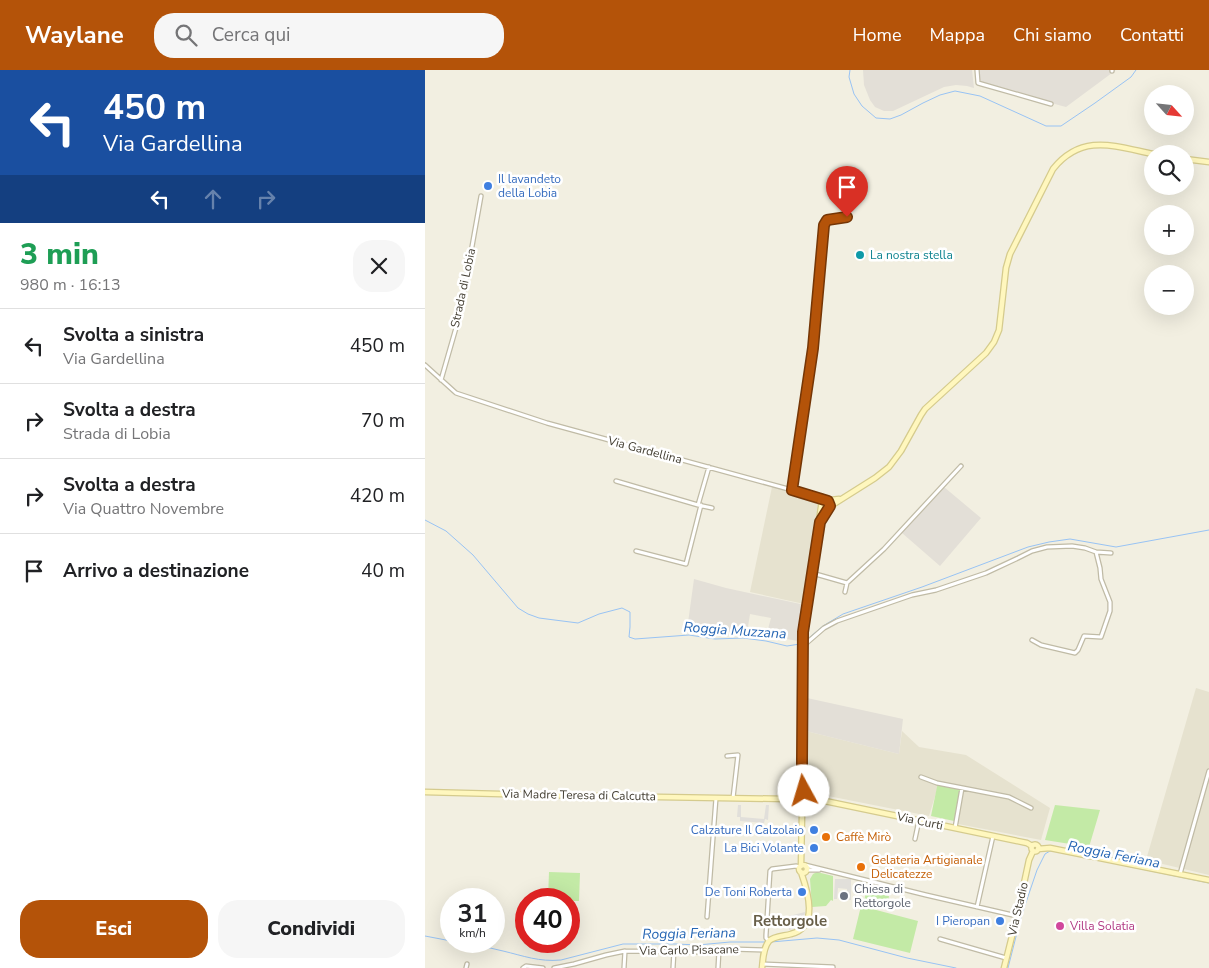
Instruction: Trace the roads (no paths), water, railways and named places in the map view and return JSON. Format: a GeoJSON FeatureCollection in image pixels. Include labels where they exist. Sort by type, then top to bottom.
{"type":"FeatureCollection","features":[{"type":"Feature","properties":{"kind":"street"},"geometry":{"type":"LineString","coordinates":[[977,70],[978,82],[1051,104]]}},
{"type":"Feature","properties":{"kind":"street"},"geometry":{"type":"LineString","coordinates":[[820,522],[829,508],[889,467],[928,406],[986,353],[994,342],[1000,326],[1010,254],[1053,169],[1060,161],[1075,150],[1091,145],[1109,145],[1144,152]]}},
{"type":"Feature","properties":{"kind":"street"},"geometry":{"type":"LineString","coordinates":[[1194,160],[1209,162]]}},
{"type":"Feature","properties":{"kind":"street","name":"Strada di Lobia"},"geometry":{"type":"LineString","coordinates":[[441,380],[460,314],[481,196]]}},
{"type":"Feature","properties":{"kind":"street"},"geometry":{"type":"LineString","coordinates":[[792,490],[813,348],[824,225],[827,220],[847,217]]}},
{"type":"Feature","properties":{"kind":"street"},"geometry":{"type":"LineString","coordinates":[[425,365],[441,380]]}},
{"type":"Feature","properties":{"kind":"street","name":"Via Gardellina"},"geometry":{"type":"LineString","coordinates":[[441,380],[456,393],[547,423],[792,490],[811,496],[823,503]]}},
{"type":"Feature","properties":{"kind":"street"},"geometry":{"type":"LineString","coordinates":[[845,592],[847,583],[884,549],[961,466]]}},
{"type":"Feature","properties":{"kind":"street"},"geometry":{"type":"LineString","coordinates":[[636,550],[685,564],[709,467]]}},
{"type":"Feature","properties":{"kind":"street"},"geometry":{"type":"LineString","coordinates":[[616,481],[712,508]]}},
{"type":"Feature","properties":{"kind":"street"},"geometry":{"type":"LineString","coordinates":[[823,503],[845,497]]}},
{"type":"Feature","properties":{"kind":"street"},"geometry":{"type":"LineString","coordinates":[[823,503],[830,504],[829,508]]}},
{"type":"Feature","properties":{"kind":"street"},"geometry":{"type":"LineString","coordinates":[[823,503],[823,509],[829,508]]}},
{"type":"Feature","properties":{"kind":"street"},"geometry":{"type":"LineString","coordinates":[[823,503],[803,632],[802,779],[807,796],[801,814],[801,853],[809,917],[801,930],[769,941],[765,948],[762,966],[833,968]]}},
{"type":"Feature","properties":{"kind":"street"},"geometry":{"type":"LineString","coordinates":[[803,645],[824,628],[837,621],[912,595],[936,590],[986,573],[1032,551],[1047,547],[1072,546],[1096,552],[1111,553]]}},
{"type":"Feature","properties":{"kind":"street"},"geometry":{"type":"LineString","coordinates":[[1032,640],[1041,645],[1075,653],[1084,636],[1101,637],[1110,611],[1110,602],[1101,579],[1096,552]]}},
{"type":"Feature","properties":{"kind":"street"},"geometry":{"type":"LineString","coordinates":[[812,573],[847,583]]}},
{"type":"Feature","properties":{"kind":"street"},"geometry":{"type":"LineString","coordinates":[[727,756],[738,755],[733,798]]}},
{"type":"Feature","properties":{"kind":"street"},"geometry":{"type":"LineString","coordinates":[[1180,874],[1209,771]]}},
{"type":"Feature","properties":{"kind":"street"},"geometry":{"type":"LineString","coordinates":[[921,777],[937,783],[1009,797],[1031,808]]}},
{"type":"Feature","properties":{"kind":"street"},"geometry":{"type":"LineString","coordinates":[[801,814],[795,798],[802,779]]}},
{"type":"Feature","properties":{"kind":"street"},"geometry":{"type":"LineString","coordinates":[[955,828],[962,788]]}},
{"type":"Feature","properties":{"kind":"street"},"geometry":{"type":"LineString","coordinates":[[787,799],[801,791],[805,792]]}},
{"type":"Feature","properties":{"kind":"street","name":"Via Madre Teresa di Calcutta"},"geometry":{"type":"LineString","coordinates":[[425,792],[787,799],[797,802]]}},
{"type":"Feature","properties":{"kind":"street"},"geometry":{"type":"LineString","coordinates":[[707,917],[716,798]]}},
{"type":"Feature","properties":{"kind":"street","name":"Via Curti"},"geometry":{"type":"LineString","coordinates":[[805,802],[813,799],[821,800],[1027,843],[1035,849],[1050,848],[1209,880]]}},
{"type":"Feature","properties":{"kind":"street"},"geometry":{"type":"LineString","coordinates":[[797,802],[800,804],[805,802]]}},
{"type":"Feature","properties":{"kind":"street"},"geometry":{"type":"LineString","coordinates":[[915,839],[919,820]]}},
{"type":"Feature","properties":{"kind":"street"},"geometry":{"type":"LineString","coordinates":[[977,906],[993,836]]}},
{"type":"Feature","properties":{"kind":"street","name":"Via Stadio"},"geometry":{"type":"LineString","coordinates":[[1004,968],[1029,860],[1035,849]]}},
{"type":"Feature","properties":{"kind":"street"},"geometry":{"type":"LineString","coordinates":[[769,941],[766,935],[770,871],[772,869],[796,866],[824,870],[1017,916]]}},
{"type":"Feature","properties":{"kind":"street"},"geometry":{"type":"LineString","coordinates":[[940,939],[1007,958]]}},
{"type":"Feature","properties":{"kind":"street","name":"Via Carlo Pisacane"},"geometry":{"type":"LineString","coordinates":[[554,968],[574,966],[606,955],[625,951],[697,952],[729,948],[765,948]]}},
{"type":"Feature","properties":{"kind":"street"},"geometry":{"type":"LineString","coordinates":[[718,968],[719,950]]}},
{"type":"Feature","properties":{"kind":"street"},"geometry":{"type":"LineString","coordinates":[[624,968],[625,951]]}},
{"type":"Feature","properties":{"kind":"street"},"geometry":{"type":"LineString","coordinates":[[673,968],[674,952]]}},
{"type":"Feature","properties":{"kind":"street"},"geometry":{"type":"LineString","coordinates":[[524,967],[543,968]]}},
{"type":"Feature","properties":{"kind":"waterway"},"geometry":{"type":"LineString","coordinates":[[850,70],[849,77],[854,94],[862,106],[876,118],[890,119],[940,95],[955,91],[980,96],[1046,126],[1061,126],[1131,77],[1136,70]]}},
{"type":"Feature","properties":{"kind":"waterway","name":"Roggia Muzzana"},"geometry":{"type":"LineString","coordinates":[[425,520],[446,531],[473,555],[518,608],[539,618],[578,623],[599,614],[622,608],[630,612],[629,637],[635,639],[689,635],[715,639],[743,638],[787,646],[800,644]]}},
{"type":"Feature","properties":{"kind":"waterway","name":"Roggia Muzzana"},"geometry":{"type":"LineString","coordinates":[[804,642],[823,626],[843,614],[922,587],[1028,547],[1070,539],[1116,547],[1209,530]]}},
{"type":"Feature","properties":{"kind":"waterway","name":"Roggia Feriana"},"geometry":{"type":"LineString","coordinates":[[1008,968],[1021,917],[1037,870],[1045,854],[1050,851],[1057,851]]}},
{"type":"Feature","properties":{"kind":"waterway","name":"Roggia Feriana"},"geometry":{"type":"LineString","coordinates":[[1122,865],[1209,883]]}},
{"type":"Feature","properties":{"kind":"waterway","name":"Roggia Feriana"},"geometry":{"type":"LineString","coordinates":[[425,936],[440,939]]}},
{"type":"Feature","properties":{"kind":"waterway","name":"Roggia Feriana"},"geometry":{"type":"LineString","coordinates":[[771,942],[817,938],[839,940],[907,958],[956,968]]}},
{"type":"Feature","properties":{"kind":"waterway","name":"Roggia Feriana"},"geometry":{"type":"LineString","coordinates":[[505,951],[532,958],[561,960],[623,944],[698,945],[730,942],[767,942]]}},
{"type":"Feature","properties":{"kind":"place","name":"Il lavandeto della Lobia"},"geometry":{"type":"Point","coordinates":[488,186]}},
{"type":"Feature","properties":{"kind":"place","name":"La nostra stella"},"geometry":{"type":"Point","coordinates":[860,255]}},
{"type":"Feature","properties":{"kind":"place","name":"Calzature Il Calzolaio"},"geometry":{"type":"Point","coordinates":[814,830]}},
{"type":"Feature","properties":{"kind":"place","name":"Caffè Mirò"},"geometry":{"type":"Point","coordinates":[826,837]}},
{"type":"Feature","properties":{"kind":"place","name":"La Bici Volante"},"geometry":{"type":"Point","coordinates":[814,848]}},
{"type":"Feature","properties":{"kind":"place","name":"Gelateria Artigianale Delicatezze"},"geometry":{"type":"Point","coordinates":[861,867]}},
{"type":"Feature","properties":{"kind":"place","name":"De Toni Roberta"},"geometry":{"type":"Point","coordinates":[802,892]}},
{"type":"Feature","properties":{"kind":"place","name":"Chiesa di Rettorgole"},"geometry":{"type":"Point","coordinates":[844,896]}},
{"type":"Feature","properties":{"kind":"place","name":"I Pieropan"},"geometry":{"type":"Point","coordinates":[1000,921]}},
{"type":"Feature","properties":{"kind":"place","name":"Villa Solatia"},"geometry":{"type":"Point","coordinates":[1060,926]}},
{"type":"Feature","properties":{"kind":"district","name":"Rettorgole"},"geometry":{"type":"Point","coordinates":[790,921]}}]}
